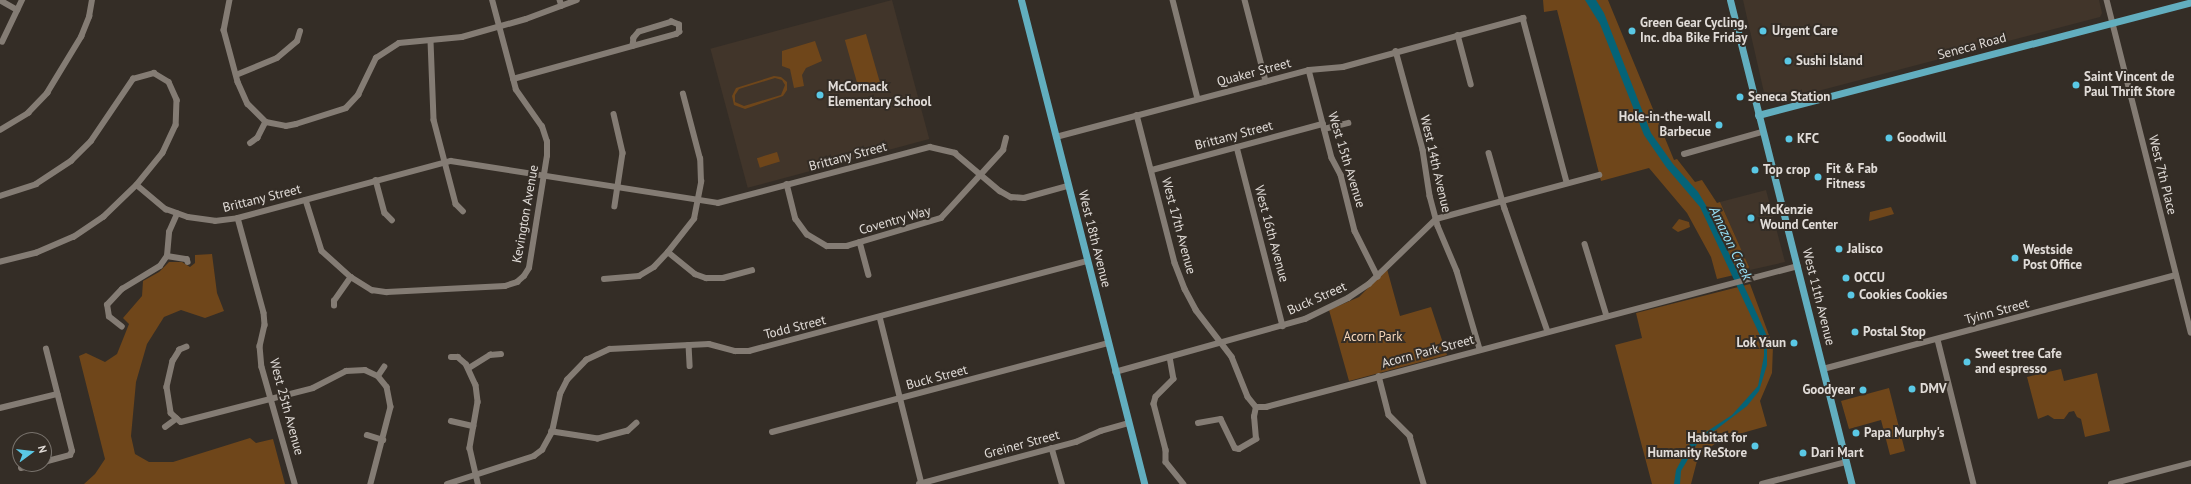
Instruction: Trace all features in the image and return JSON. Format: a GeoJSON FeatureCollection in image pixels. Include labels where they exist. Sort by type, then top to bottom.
{"type":"FeatureCollection","features":[{"type":"Feature","properties":{"kind":"main road","name":"West 18th Avenue"},"geometry":{"type":"LineString","coordinates":[[1021,0],[1144,484]]}},
{"type":"Feature","properties":{"kind":"main road","name":"West 11th Avenue"},"geometry":{"type":"LineString","coordinates":[[1730,0],[1762,132],[1798,266],[1852,484]]}},
{"type":"Feature","properties":{"kind":"main road","name":"Seneca Road"},"geometry":{"type":"LineString","coordinates":[[1758,115],[2191,2]]}},
{"type":"Feature","properties":{"kind":"street"},"geometry":{"type":"LineString","coordinates":[[0,0],[17,10]]}},
{"type":"Feature","properties":{"kind":"street"},"geometry":{"type":"LineString","coordinates":[[2,42],[22,0]]}},
{"type":"Feature","properties":{"kind":"street"},"geometry":{"type":"LineString","coordinates":[[0,130],[28,113],[47,93],[82,37],[88,22],[92,0]]}},
{"type":"Feature","properties":{"kind":"street"},"geometry":{"type":"LineString","coordinates":[[230,0],[224,30],[236,75],[248,104],[266,122],[286,126],[346,108],[358,96],[371,65],[383,51],[404,42],[431,41],[462,37],[500,27],[561,3],[577,0]]}},
{"type":"Feature","properties":{"kind":"street","name":"Kevington Avenue"},"geometry":{"type":"LineString","coordinates":[[306,200],[319,246],[330,259],[351,277],[367,287],[382,291],[505,286],[517,282],[529,268],[548,150],[545,134],[521,100],[513,79],[492,0]]}},
{"type":"Feature","properties":{"kind":"street"},"geometry":{"type":"LineString","coordinates":[[1173,0],[1198,99]]}},
{"type":"Feature","properties":{"kind":"street"},"geometry":{"type":"LineString","coordinates":[[1245,0],[1266,81]]}},
{"type":"Feature","properties":{"kind":"street","name":"West 7th Place"},"geometry":{"type":"LineString","coordinates":[[2107,0],[2191,333]]}},
{"type":"Feature","properties":{"kind":"street","name":"Quaker Street"},"geometry":{"type":"LineString","coordinates":[[1056,136],[1309,70],[1339,67],[1523,18],[1567,182]]}},
{"type":"Feature","properties":{"kind":"street"},"geometry":{"type":"LineString","coordinates":[[513,79],[633,46],[676,34],[679,32],[679,25],[672,22],[639,32],[634,38],[633,46]]}},
{"type":"Feature","properties":{"kind":"street"},"geometry":{"type":"LineString","coordinates":[[236,75],[277,58],[296,41],[300,31]]}},
{"type":"Feature","properties":{"kind":"street"},"geometry":{"type":"LineString","coordinates":[[1458,35],[1471,84]]}},
{"type":"Feature","properties":{"kind":"street"},"geometry":{"type":"LineString","coordinates":[[431,41],[433,115],[456,204],[464,211]]}},
{"type":"Feature","properties":{"kind":"street","name":"West 14th Avenue"},"geometry":{"type":"LineString","coordinates":[[1396,51],[1423,150],[1430,196],[1436,219],[1457,271],[1480,349]]}},
{"type":"Feature","properties":{"kind":"street","name":"West 15th Avenue"},"geometry":{"type":"LineString","coordinates":[[1309,70],[1332,160],[1341,175],[1355,231],[1378,277]]}},
{"type":"Feature","properties":{"kind":"street"},"geometry":{"type":"LineString","coordinates":[[0,196],[36,184],[71,161],[100,128],[128,85],[141,76],[158,74],[172,86],[177,106],[176,125],[170,142],[137,185],[104,216],[79,234],[37,253],[0,262]]}},
{"type":"Feature","properties":{"kind":"street"},"geometry":{"type":"LineString","coordinates":[[604,280],[639,276],[654,267],[692,222],[699,200],[701,165],[683,94]]}},
{"type":"Feature","properties":{"kind":"street"},"geometry":{"type":"LineString","coordinates":[[614,114],[623,153],[615,206]]}},
{"type":"Feature","properties":{"kind":"street","name":"West 17th Avenue"},"geometry":{"type":"LineString","coordinates":[[1137,115],[1185,289],[1196,310],[1222,343],[1235,363],[1248,397],[1256,407]]}},
{"type":"Feature","properties":{"kind":"street"},"geometry":{"type":"LineString","coordinates":[[251,144],[258,138],[266,122]]}},
{"type":"Feature","properties":{"kind":"street","name":"Brittany Street"},"geometry":{"type":"LineString","coordinates":[[1152,170],[1237,147],[1348,123]]}},
{"type":"Feature","properties":{"kind":"street"},"geometry":{"type":"LineString","coordinates":[[1684,154],[1762,132]]}},
{"type":"Feature","properties":{"kind":"street","name":"Coventry Way"},"geometry":{"type":"LineString","coordinates":[[787,184],[796,219],[811,237],[832,247],[860,242],[942,218],[1005,148],[1006,138]]}},
{"type":"Feature","properties":{"kind":"street","name":"Brittany Street"},"geometry":{"type":"LineString","coordinates":[[137,185],[160,205],[177,214],[215,221],[238,218],[445,162],[460,161],[699,200],[727,202],[787,184],[930,147],[955,153],[1005,194],[1014,198],[1068,186]]}},
{"type":"Feature","properties":{"kind":"street","name":"West 16th Avenue"},"geometry":{"type":"LineString","coordinates":[[1237,147],[1283,326]]}},
{"type":"Feature","properties":{"kind":"street"},"geometry":{"type":"LineString","coordinates":[[1489,153],[1502,200],[1548,332]]}},
{"type":"Feature","properties":{"kind":"street","name":"Buck Street"},"geometry":{"type":"LineString","coordinates":[[1115,372],[1283,326],[1348,298],[1378,277],[1436,219],[1599,174]]}},
{"type":"Feature","properties":{"kind":"street"},"geometry":{"type":"LineString","coordinates":[[376,180],[385,213],[392,220]]}},
{"type":"Feature","properties":{"kind":"street"},"geometry":{"type":"LineString","coordinates":[[122,326],[108,315],[106,309],[110,301],[122,289],[160,266],[167,256],[170,228],[177,214]]}},
{"type":"Feature","properties":{"kind":"street","name":"West 25th Avenue"},"geometry":{"type":"LineString","coordinates":[[238,218],[264,313],[265,325],[260,356],[295,484]]}},
{"type":"Feature","properties":{"kind":"street"},"geometry":{"type":"LineString","coordinates":[[860,242],[869,275]]}},
{"type":"Feature","properties":{"kind":"street"},"geometry":{"type":"LineString","coordinates":[[1585,244],[1606,316]]}},
{"type":"Feature","properties":{"kind":"street"},"geometry":{"type":"LineString","coordinates":[[668,252],[695,274],[706,278],[723,278],[752,270]]}},
{"type":"Feature","properties":{"kind":"street"},"geometry":{"type":"LineString","coordinates":[[167,256],[187,259],[188,262]]}},
{"type":"Feature","properties":{"kind":"street","name":"Todd Street"},"geometry":{"type":"LineString","coordinates":[[447,484],[538,454],[548,443],[564,385],[586,360],[620,347],[709,344],[735,351],[749,350],[880,317],[1087,261]]}},
{"type":"Feature","properties":{"kind":"street","name":"Acorn Park Street"},"geometry":{"type":"LineString","coordinates":[[1256,407],[1266,407],[1480,349],[1798,266]]}},
{"type":"Feature","properties":{"kind":"street","name":"Tyinn Street"},"geometry":{"type":"LineString","coordinates":[[1823,369],[1938,340],[2176,275]]}},
{"type":"Feature","properties":{"kind":"street"},"geometry":{"type":"LineString","coordinates":[[334,306],[334,301],[351,277]]}},
{"type":"Feature","properties":{"kind":"street"},"geometry":{"type":"LineString","coordinates":[[880,317],[921,484]]}},
{"type":"Feature","properties":{"kind":"street"},"geometry":{"type":"LineString","coordinates":[[1938,340],[1974,484]]}},
{"type":"Feature","properties":{"kind":"street","name":"Buck Street"},"geometry":{"type":"LineString","coordinates":[[772,432],[1108,343]]}},
{"type":"Feature","properties":{"kind":"street"},"geometry":{"type":"LineString","coordinates":[[689,344],[690,366]]}},
{"type":"Feature","properties":{"kind":"street"},"geometry":{"type":"LineString","coordinates":[[176,419],[167,400],[167,380],[176,355],[181,349],[187,347]]}},
{"type":"Feature","properties":{"kind":"street"},"geometry":{"type":"LineString","coordinates":[[46,349],[72,451],[67,458],[52,461]]}},
{"type":"Feature","properties":{"kind":"street"},"geometry":{"type":"LineString","coordinates":[[469,368],[490,355],[501,354]]}},
{"type":"Feature","properties":{"kind":"street"},"geometry":{"type":"LineString","coordinates":[[451,357],[460,358],[469,368],[478,396],[470,454],[478,484]]}},
{"type":"Feature","properties":{"kind":"street"},"geometry":{"type":"LineString","coordinates":[[1170,357],[1174,379],[1156,397],[1154,404],[1166,450],[1166,462],[1184,484]]}},
{"type":"Feature","properties":{"kind":"street"},"geometry":{"type":"LineString","coordinates":[[378,376],[384,367]]}},
{"type":"Feature","properties":{"kind":"street"},"geometry":{"type":"LineString","coordinates":[[176,419],[188,422],[318,386],[350,370],[365,370],[378,376],[387,387],[391,402],[383,440],[371,484]]}},
{"type":"Feature","properties":{"kind":"street"},"geometry":{"type":"LineString","coordinates":[[1379,376],[1389,415],[1410,436],[1424,484]]}},
{"type":"Feature","properties":{"kind":"street"},"geometry":{"type":"LineString","coordinates":[[0,407],[57,394]]}},
{"type":"Feature","properties":{"kind":"street"},"geometry":{"type":"LineString","coordinates":[[1198,423],[1220,418],[1236,449],[1252,442],[1256,435],[1254,417],[1256,407]]}},
{"type":"Feature","properties":{"kind":"street"},"geometry":{"type":"LineString","coordinates":[[165,427],[176,419]]}},
{"type":"Feature","properties":{"kind":"street"},"geometry":{"type":"LineString","coordinates":[[452,422],[473,426]]}},
{"type":"Feature","properties":{"kind":"street"},"geometry":{"type":"LineString","coordinates":[[552,432],[598,439],[628,431],[637,423]]}},
{"type":"Feature","properties":{"kind":"street","name":"Greiner Street"},"geometry":{"type":"LineString","coordinates":[[921,484],[1052,448],[1128,423]]}},
{"type":"Feature","properties":{"kind":"street"},"geometry":{"type":"LineString","coordinates":[[367,435],[383,440]]}},
{"type":"Feature","properties":{"kind":"street"},"geometry":{"type":"LineString","coordinates":[[1052,448],[1062,484]]}},
{"type":"Feature","properties":{"kind":"street"},"geometry":{"type":"LineString","coordinates":[[1762,484],[1846,462]]}},
{"type":"Feature","properties":{"kind":"street"},"geometry":{"type":"LineString","coordinates":[[2111,484],[2191,463]]}},
{"type":"Feature","properties":{"kind":"shaded area","name":"McCornack Elementary School"},"geometry":{"type":"Polygon","coordinates":[[[892,0],[929,139],[748,188],[710,49],[892,0]]]}},
{"type":"Feature","properties":{"kind":"shaded area"},"geometry":{"type":"Polygon","coordinates":[[[1743,0],[2099,0],[2102,13],[2100,17],[1772,103],[1765,97],[1743,0]]]}},
{"type":"Feature","properties":{"kind":"shaded area"},"geometry":{"type":"Polygon","coordinates":[[[1766,190],[1785,262],[1750,270],[1720,202],[1766,190]]]}},
{"type":"Feature","properties":{"kind":"green space"},"geometry":{"type":"Polygon","coordinates":[[[1543,0],[1608,0],[1674,160],[1677,159],[1695,182],[1702,180],[1717,203],[1720,202],[1749,267],[1747,272],[1717,279],[1711,257],[1687,213],[1649,168],[1601,181],[1557,10],[1544,12],[1543,0]]]}},
{"type":"Feature","properties":{"kind":"green space"},"geometry":{"type":"Polygon","coordinates":[[[866,34],[880,82],[859,88],[845,40],[866,34]]]}},
{"type":"Feature","properties":{"kind":"green space"},"geometry":{"type":"Polygon","coordinates":[[[815,41],[822,61],[806,68],[802,75],[804,86],[794,88],[790,69],[782,66],[782,51],[815,41]]]}},
{"type":"Feature","properties":{"kind":"green space"},"geometry":{"type":"Polygon","coordinates":[[[774,76],[781,77],[787,82],[787,90],[783,96],[745,109],[734,105],[732,96],[736,88],[774,76]],[[775,78],[739,89],[735,95],[735,102],[744,106],[781,95],[785,85],[782,80],[775,78]]]}},
{"type":"Feature","properties":{"kind":"green space"},"geometry":{"type":"Polygon","coordinates":[[[777,152],[780,162],[760,168],[757,158],[777,152]]]}},
{"type":"Feature","properties":{"kind":"green space"},"geometry":{"type":"Polygon","coordinates":[[[1891,207],[1894,214],[1869,221],[1870,212],[1891,207]]]}},
{"type":"Feature","properties":{"kind":"green space"},"geometry":{"type":"Polygon","coordinates":[[[1679,219],[1689,222],[1690,227],[1678,232],[1672,228],[1679,219]]]}},
{"type":"Feature","properties":{"kind":"green space"},"geometry":{"type":"Polygon","coordinates":[[[212,254],[217,293],[224,311],[205,318],[181,310],[164,317],[147,344],[136,382],[131,436],[135,454],[149,462],[173,462],[250,438],[256,443],[273,439],[285,484],[84,484],[95,474],[105,459],[79,356],[86,353],[105,362],[117,354],[129,324],[123,318],[142,296],[143,281],[159,272],[169,262],[182,262],[190,267],[195,263],[195,255],[212,254]]]}},
{"type":"Feature","properties":{"kind":"green space","name":"Acorn Park"},"geometry":{"type":"Polygon","coordinates":[[[1387,269],[1400,316],[1431,307],[1447,355],[1349,381],[1329,310],[1359,297],[1387,269]]]}},
{"type":"Feature","properties":{"kind":"green space"},"geometry":{"type":"Polygon","coordinates":[[[1750,284],[1773,346],[1772,373],[1760,401],[1767,426],[1721,439],[1703,453],[1697,461],[1691,484],[1652,484],[1615,345],[1642,338],[1636,313],[1750,284]]]}},
{"type":"Feature","properties":{"kind":"green space"},"geometry":{"type":"Polygon","coordinates":[[[2061,369],[2064,381],[2097,373],[2110,431],[2085,437],[2081,419],[2077,417],[2074,411],[2069,412],[2064,419],[2054,419],[2048,415],[2038,419],[2027,377],[2061,369]]]}},
{"type":"Feature","properties":{"kind":"green space"},"geometry":{"type":"Polygon","coordinates":[[[1889,388],[1905,451],[1890,455],[1881,420],[1849,429],[1841,401],[1889,388]]]}},
{"type":"Feature","properties":{"kind":"water"},"geometry":{"type":"Polygon","coordinates":[[[1585,0],[1596,0],[1604,13],[1651,133],[1673,164],[1698,192],[1710,212],[1767,336],[1767,365],[1759,391],[1747,406],[1697,444],[1681,471],[1680,484],[1674,484],[1676,470],[1691,442],[1732,415],[1758,386],[1764,356],[1764,344],[1700,207],[1666,167],[1644,135],[1600,24],[1585,0]]]}},
{"type":"Feature","properties":{"kind":"place","name":"Green Gear Cycling, Inc. dba Bike Friday"},"geometry":{"type":"Point","coordinates":[1632,31]}},
{"type":"Feature","properties":{"kind":"place","name":"Urgent Care"},"geometry":{"type":"Point","coordinates":[1763,31]}},
{"type":"Feature","properties":{"kind":"place","name":"Sushi Island"},"geometry":{"type":"Point","coordinates":[1788,61]}},
{"type":"Feature","properties":{"kind":"place","name":"Saint Vincent de Paul Thrift Store"},"geometry":{"type":"Point","coordinates":[2076,85]}},
{"type":"Feature","properties":{"kind":"place","name":"McCornack Elementary School"},"geometry":{"type":"Point","coordinates":[820,95]}},
{"type":"Feature","properties":{"kind":"place","name":"Seneca Station"},"geometry":{"type":"Point","coordinates":[1740,97]}},
{"type":"Feature","properties":{"kind":"place","name":"Hole-in-the-wall Barbecue"},"geometry":{"type":"Point","coordinates":[1719,125]}},
{"type":"Feature","properties":{"kind":"place","name":"Goodwill"},"geometry":{"type":"Point","coordinates":[1889,138]}},
{"type":"Feature","properties":{"kind":"place","name":"KFC"},"geometry":{"type":"Point","coordinates":[1789,139]}},
{"type":"Feature","properties":{"kind":"place","name":"Top crop"},"geometry":{"type":"Point","coordinates":[1755,170]}},
{"type":"Feature","properties":{"kind":"place","name":"Fit & Fab Fitness"},"geometry":{"type":"Point","coordinates":[1818,177]}},
{"type":"Feature","properties":{"kind":"place","name":"McKenzie Wound Center"},"geometry":{"type":"Point","coordinates":[1751,218]}},
{"type":"Feature","properties":{"kind":"place","name":"Jalisco"},"geometry":{"type":"Point","coordinates":[1839,249]}},
{"type":"Feature","properties":{"kind":"place","name":"Westside Post Office"},"geometry":{"type":"Point","coordinates":[2015,258]}},
{"type":"Feature","properties":{"kind":"place","name":"OCCU"},"geometry":{"type":"Point","coordinates":[1846,278]}},
{"type":"Feature","properties":{"kind":"place","name":"Cookies Cookies"},"geometry":{"type":"Point","coordinates":[1851,295]}},
{"type":"Feature","properties":{"kind":"place","name":"Postal Stop"},"geometry":{"type":"Point","coordinates":[1855,332]}},
{"type":"Feature","properties":{"kind":"place","name":"Lok Yaun"},"geometry":{"type":"Point","coordinates":[1794,343]}},
{"type":"Feature","properties":{"kind":"place","name":"Sweet tree Cafe and espresso"},"geometry":{"type":"Point","coordinates":[1967,362]}},
{"type":"Feature","properties":{"kind":"place","name":"DMV"},"geometry":{"type":"Point","coordinates":[1912,389]}},
{"type":"Feature","properties":{"kind":"place","name":"Goodyear"},"geometry":{"type":"Point","coordinates":[1863,390]}},
{"type":"Feature","properties":{"kind":"place","name":"Papa Murphy's"},"geometry":{"type":"Point","coordinates":[1856,433]}},
{"type":"Feature","properties":{"kind":"place","name":"Habitat for Humanity ReStore"},"geometry":{"type":"Point","coordinates":[1755,446]}},
{"type":"Feature","properties":{"kind":"place","name":"Dari Mart"},"geometry":{"type":"Point","coordinates":[1803,453]}},
{"type":"Feature","properties":{"kind":"water label","name":"Amazon Creek"},"geometry":{"type":"Point","coordinates":[1731,243]}}]}
